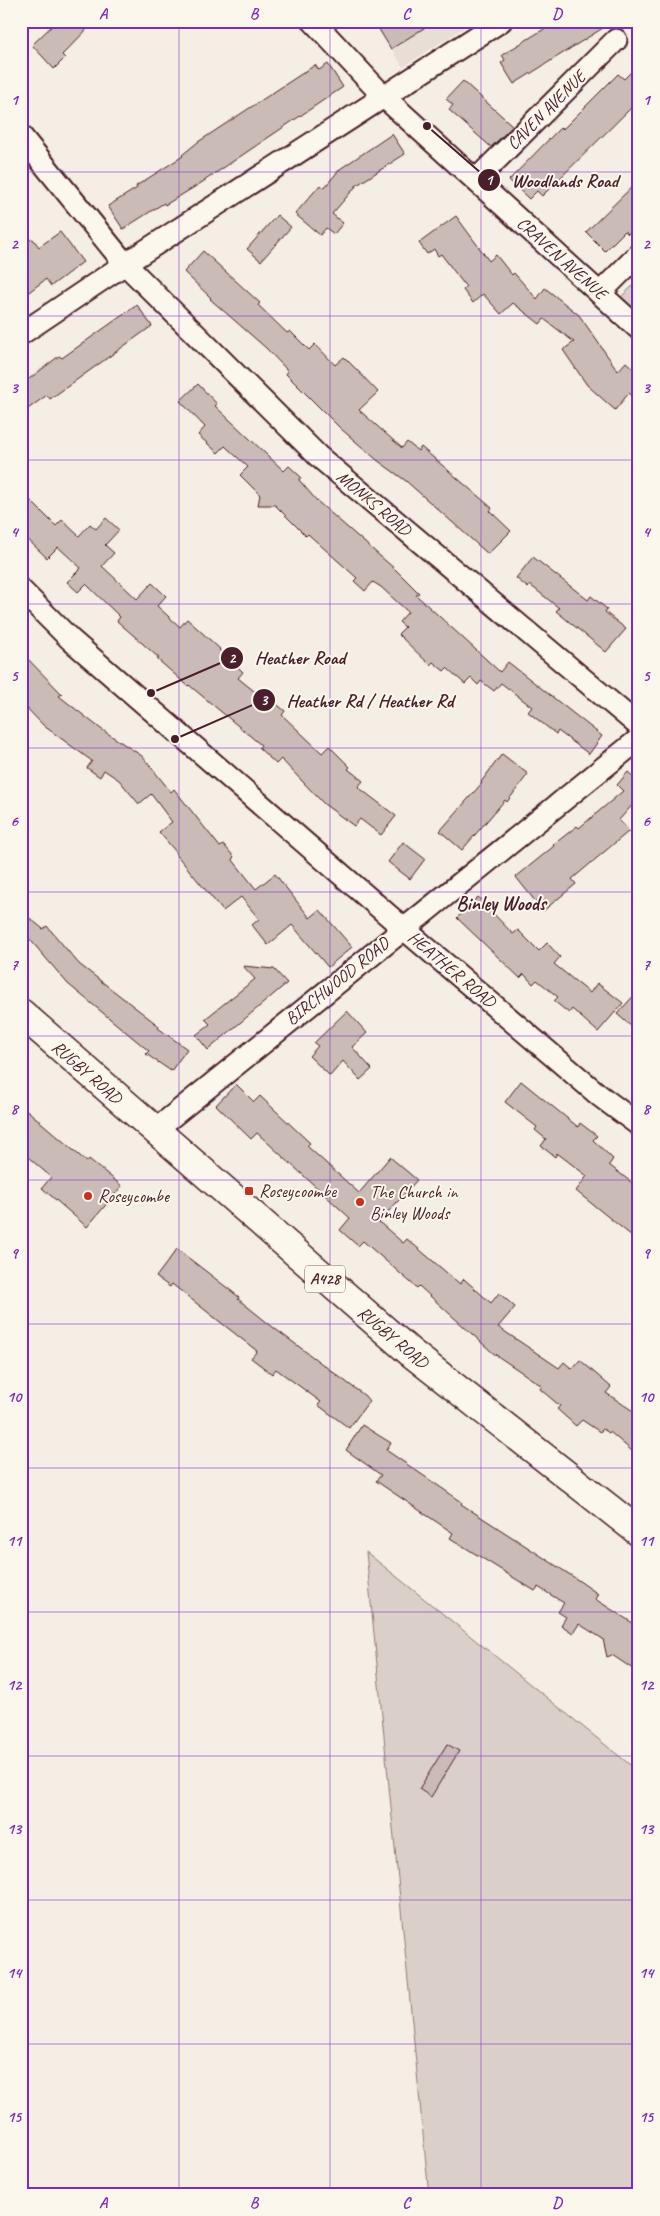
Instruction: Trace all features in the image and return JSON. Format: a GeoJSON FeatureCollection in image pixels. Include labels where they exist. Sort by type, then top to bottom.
{"type":"FeatureCollection","features":[{"type":"Feature","properties":{"kind":"main road","name":"RUGBY ROAD"},"geometry":{"type":"LineString","coordinates":[[21,1014],[410,1352],[639,1532]]}},
{"type":"Feature","properties":{"kind":"street","name":"CRAVEN AVENUE"},"geometry":{"type":"LineString","coordinates":[[313,21],[384,97],[639,329]]}},
{"type":"Feature","properties":{"kind":"street"},"geometry":{"type":"LineString","coordinates":[[21,334],[125,264],[501,21]]}},
{"type":"Feature","properties":{"kind":"street","name":"CAVEN AVENUE"},"geometry":{"type":"LineString","coordinates":[[476,180],[616,40]]}},
{"type":"Feature","properties":{"kind":"street","name":"MONKS ROAD"},"geometry":{"type":"LineString","coordinates":[[21,136],[125,264],[318,456],[639,726]]}},
{"type":"Feature","properties":{"kind":"street"},"geometry":{"type":"LineString","coordinates":[[600,292],[639,254]]}},
{"type":"Feature","properties":{"kind":"street","name":"HEATHER ROAD"},"geometry":{"type":"LineString","coordinates":[[21,590],[71,640],[403,928],[600,1096],[639,1125]]}},
{"type":"Feature","properties":{"kind":"street","name":"BIRCHWOOD ROAD"},"geometry":{"type":"LineString","coordinates":[[154,1131],[639,739]]}},
{"type":"Feature","properties":{"kind":"shaded area"},"geometry":{"type":"Polygon","coordinates":[[[374,21],[474,21],[403,67],[374,21]]]}},
{"type":"Feature","properties":{"kind":"shaded area"},"geometry":{"type":"Polygon","coordinates":[[[639,280],[639,313],[621,297],[639,280]]]}},
{"type":"Feature","properties":{"kind":"shaded area"},"geometry":{"type":"Polygon","coordinates":[[[366,1552],[639,1772],[639,2195],[429,2195],[366,1552]]]}},
{"type":"Feature","properties":{"kind":"building"},"geometry":{"type":"Polygon","coordinates":[[[57,21],[95,21],[62,55],[65,58],[54,69],[32,45],[57,21]]]}},
{"type":"Feature","properties":{"kind":"building"},"geometry":{"type":"Polygon","coordinates":[[[374,21],[435,21],[391,49],[374,21]]]}},
{"type":"Feature","properties":{"kind":"building"},"geometry":{"type":"Polygon","coordinates":[[[557,21],[614,21],[514,84],[501,63],[505,60],[502,55],[557,21]]]}},
{"type":"Feature","properties":{"kind":"building"},"geometry":{"type":"Polygon","coordinates":[[[328,64],[343,87],[201,183],[165,205],[164,203],[123,229],[108,206],[183,156],[198,142],[315,65],[319,70],[328,64]]]}},
{"type":"Feature","properties":{"kind":"building"},"geometry":{"type":"Polygon","coordinates":[[[639,64],[639,100],[542,196],[537,191],[529,199],[509,180],[561,127],[563,129],[618,74],[624,79],[639,64]]]}},
{"type":"Feature","properties":{"kind":"building"},"geometry":{"type":"Polygon","coordinates":[[[463,81],[513,126],[491,147],[449,110],[453,105],[446,99],[463,81]]]}},
{"type":"Feature","properties":{"kind":"building"},"geometry":{"type":"Polygon","coordinates":[[[392,134],[405,154],[357,185],[332,214],[343,223],[334,234],[326,228],[320,235],[295,214],[320,185],[324,188],[340,169],[392,134]]]}},
{"type":"Feature","properties":{"kind":"building"},"geometry":{"type":"Polygon","coordinates":[[[639,180],[639,223],[628,234],[625,231],[605,251],[586,232],[639,180]]]}},
{"type":"Feature","properties":{"kind":"building"},"geometry":{"type":"Polygon","coordinates":[[[277,215],[291,227],[261,261],[247,249],[277,215]]]}},
{"type":"Feature","properties":{"kind":"building"},"geometry":{"type":"Polygon","coordinates":[[[456,216],[489,261],[496,255],[512,275],[514,273],[537,299],[545,288],[579,315],[618,371],[626,362],[639,374],[639,402],[629,393],[615,410],[587,385],[563,350],[574,342],[544,319],[540,324],[513,303],[501,314],[483,294],[473,303],[463,290],[466,287],[441,254],[438,256],[434,249],[427,254],[419,243],[456,216]]]}},
{"type":"Feature","properties":{"kind":"building"},"geometry":{"type":"Polygon","coordinates":[[[60,232],[83,262],[51,286],[46,279],[21,298],[21,242],[33,239],[39,247],[60,232]]]}},
{"type":"Feature","properties":{"kind":"building"},"geometry":{"type":"Polygon","coordinates":[[[203,251],[260,303],[258,305],[287,333],[290,331],[309,350],[315,344],[335,365],[344,357],[378,392],[359,410],[402,448],[407,442],[418,451],[421,447],[492,508],[490,511],[511,531],[488,554],[406,481],[377,460],[340,428],[286,374],[288,371],[266,348],[210,299],[184,272],[203,251]]]}},
{"type":"Feature","properties":{"kind":"building"},"geometry":{"type":"Polygon","coordinates":[[[137,305],[152,326],[50,399],[47,395],[21,414],[21,385],[59,356],[62,358],[137,305]]]}},
{"type":"Feature","properties":{"kind":"building"},"geometry":{"type":"Polygon","coordinates":[[[198,384],[217,404],[215,406],[284,471],[289,466],[301,477],[299,480],[317,501],[396,570],[419,593],[416,595],[500,672],[508,662],[602,736],[589,754],[558,731],[556,734],[528,712],[532,707],[501,683],[494,691],[481,681],[478,685],[471,678],[465,684],[447,668],[444,671],[433,662],[430,665],[398,634],[405,627],[399,622],[408,612],[373,582],[365,591],[354,581],[357,578],[308,534],[306,536],[275,505],[258,505],[260,495],[240,475],[248,467],[225,446],[218,453],[198,435],[205,427],[180,401],[198,384]]]}},
{"type":"Feature","properties":{"kind":"building"},"geometry":{"type":"Polygon","coordinates":[[[29,499],[56,526],[62,520],[79,536],[90,524],[96,529],[106,518],[119,530],[105,545],[114,553],[102,566],[137,599],[152,583],[166,596],[157,606],[180,627],[187,619],[243,672],[238,678],[265,700],[268,697],[285,711],[282,715],[322,753],[329,746],[350,767],[348,769],[363,781],[358,787],[396,816],[381,835],[360,819],[354,826],[324,804],[281,759],[276,764],[259,748],[261,745],[157,659],[159,658],[117,621],[120,617],[86,584],[78,592],[67,582],[81,568],[58,547],[47,558],[21,533],[21,507],[29,499]]]}},
{"type":"Feature","properties":{"kind":"building"},"geometry":{"type":"Polygon","coordinates":[[[533,557],[588,600],[591,596],[607,609],[605,612],[626,629],[606,652],[556,611],[559,608],[530,585],[528,588],[516,578],[533,557]]]}},
{"type":"Feature","properties":{"kind":"building"},"geometry":{"type":"Polygon","coordinates":[[[21,652],[62,694],[59,696],[101,729],[142,756],[171,792],[174,789],[220,847],[224,845],[234,857],[232,859],[256,889],[275,874],[310,918],[320,910],[352,947],[328,967],[292,925],[268,945],[252,925],[259,919],[241,897],[223,911],[159,832],[172,822],[151,794],[139,804],[119,780],[104,770],[100,777],[87,768],[92,761],[44,726],[21,702],[21,652]]]}},
{"type":"Feature","properties":{"kind":"building"},"geometry":{"type":"Polygon","coordinates":[[[502,754],[528,774],[507,802],[505,800],[462,850],[440,831],[482,783],[502,754]]]}},
{"type":"Feature","properties":{"kind":"building"},"geometry":{"type":"Polygon","coordinates":[[[628,772],[637,780],[639,778],[639,806],[635,802],[619,820],[629,831],[572,879],[576,884],[543,911],[516,877],[553,845],[577,826],[579,828],[623,791],[617,785],[628,772]]]}},
{"type":"Feature","properties":{"kind":"building"},"geometry":{"type":"Polygon","coordinates":[[[403,842],[425,859],[410,879],[388,862],[403,842]]]}},
{"type":"Feature","properties":{"kind":"building"},"geometry":{"type":"Polygon","coordinates":[[[478,897],[490,907],[489,909],[513,934],[518,930],[539,951],[547,943],[560,957],[554,964],[590,993],[597,983],[623,1003],[598,1032],[572,1009],[569,1013],[554,1001],[558,997],[537,980],[533,984],[524,974],[520,978],[457,918],[478,897]]]}},
{"type":"Feature","properties":{"kind":"building"},"geometry":{"type":"Polygon","coordinates":[[[21,911],[43,929],[47,926],[79,964],[187,1049],[171,1071],[146,1054],[149,1051],[68,984],[21,929],[21,911]]]}},
{"type":"Feature","properties":{"kind":"building"},"geometry":{"type":"Polygon","coordinates":[[[243,966],[274,969],[287,983],[208,1050],[196,1035],[210,1024],[205,1019],[255,979],[243,966]]]}},
{"type":"Feature","properties":{"kind":"building"},"geometry":{"type":"Polygon","coordinates":[[[639,990],[639,1020],[632,1027],[617,1014],[639,990]]]}},
{"type":"Feature","properties":{"kind":"building"},"geometry":{"type":"Polygon","coordinates":[[[347,1011],[367,1033],[352,1047],[372,1069],[360,1080],[343,1061],[330,1076],[309,1056],[318,1046],[314,1043],[347,1011]]]}},
{"type":"Feature","properties":{"kind":"building"},"geometry":{"type":"Polygon","coordinates":[[[521,1081],[578,1127],[580,1123],[597,1136],[593,1140],[613,1159],[609,1165],[639,1188],[639,1228],[632,1236],[576,1191],[587,1176],[557,1153],[555,1157],[541,1146],[546,1139],[535,1130],[537,1127],[505,1102],[521,1081]]]}},
{"type":"Feature","properties":{"kind":"building"},"geometry":{"type":"Polygon","coordinates":[[[236,1084],[254,1102],[260,1096],[310,1143],[307,1146],[359,1193],[390,1157],[417,1180],[379,1222],[403,1243],[407,1239],[460,1284],[464,1279],[491,1303],[499,1293],[515,1307],[498,1327],[559,1368],[564,1362],[572,1369],[580,1360],[611,1387],[606,1393],[639,1415],[639,1457],[610,1432],[603,1429],[600,1432],[582,1420],[576,1426],[557,1409],[560,1406],[540,1389],[542,1386],[493,1353],[419,1286],[417,1288],[363,1241],[358,1246],[340,1230],[350,1218],[257,1133],[251,1139],[216,1105],[236,1084]]]}},
{"type":"Feature","properties":{"kind":"building"},"geometry":{"type":"Polygon","coordinates":[[[21,1105],[87,1162],[89,1159],[122,1186],[87,1227],[42,1188],[51,1177],[21,1151],[21,1105]]]}},
{"type":"Feature","properties":{"kind":"building"},"geometry":{"type":"Polygon","coordinates":[[[177,1249],[239,1297],[238,1299],[274,1328],[365,1396],[369,1401],[349,1428],[318,1405],[321,1402],[276,1369],[272,1374],[251,1358],[257,1351],[172,1284],[170,1287],[156,1277],[177,1249]]]}},
{"type":"Feature","properties":{"kind":"building"},"geometry":{"type":"Polygon","coordinates":[[[362,1425],[391,1443],[386,1450],[462,1502],[461,1504],[598,1594],[595,1599],[639,1627],[639,1673],[612,1655],[607,1657],[603,1639],[579,1624],[573,1633],[561,1625],[566,1617],[558,1612],[564,1603],[538,1587],[535,1591],[450,1538],[453,1533],[376,1481],[381,1475],[346,1450],[362,1425]]]}},
{"type":"Feature","properties":{"kind":"building"},"geometry":{"type":"Polygon","coordinates":[[[447,1744],[459,1751],[431,1797],[419,1789],[447,1744]]]}},
{"type":"Feature","properties":{"kind":"place","name":"Woodlands Road"},"geometry":{"type":"Point","coordinates":[427,126]}},
{"type":"Feature","properties":{"kind":"place","name":"Heather Road"},"geometry":{"type":"Point","coordinates":[151,693]}},
{"type":"Feature","properties":{"kind":"place","name":"Heather Rd / Heather Rd"},"geometry":{"type":"Point","coordinates":[175,739]}},
{"type":"Feature","properties":{"kind":"place","name":"Roseycoombe"},"geometry":{"type":"Point","coordinates":[249,1191]}},
{"type":"Feature","properties":{"kind":"place","name":"Roseycombe"},"geometry":{"type":"Point","coordinates":[88,1196]}},
{"type":"Feature","properties":{"kind":"place","name":"The Church in Binley Woods"},"geometry":{"type":"Point","coordinates":[360,1202]}},
{"type":"Feature","properties":{"kind":"district","name":"Binley Woods"},"geometry":{"type":"Point","coordinates":[501,903]}}]}
